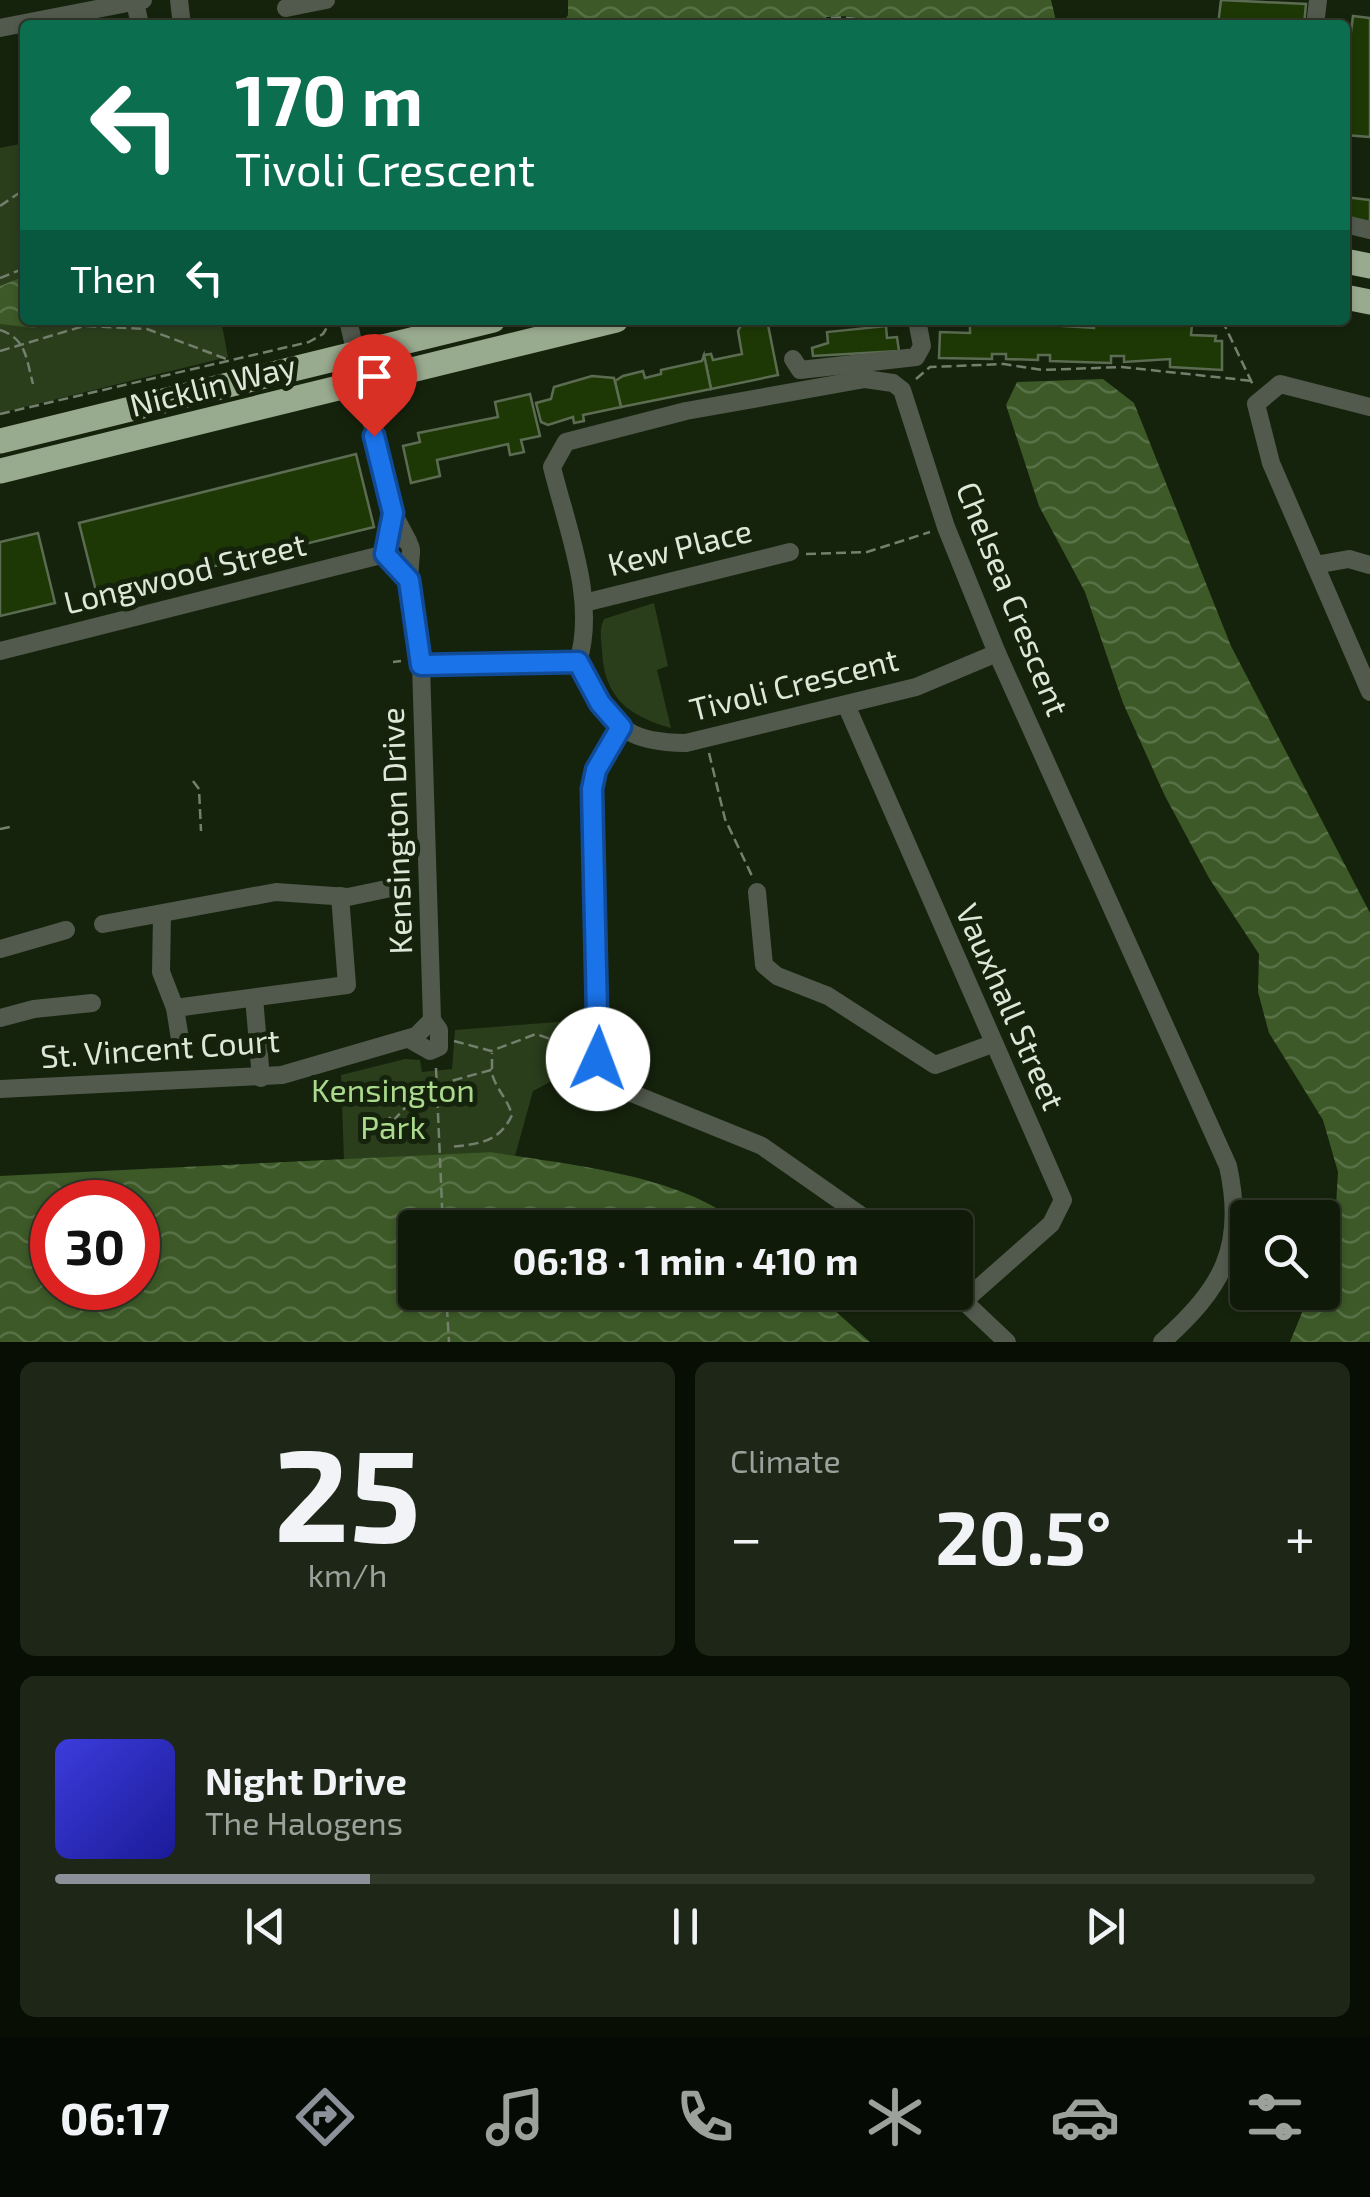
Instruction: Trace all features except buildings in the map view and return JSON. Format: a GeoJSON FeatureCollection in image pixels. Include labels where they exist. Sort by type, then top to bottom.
{"type":"FeatureCollection","features":[{"type":"Feature","properties":{"kind":"highway","name":"Nicklin Way"},"geometry":{"type":"LineString","coordinates":[[0,441],[472,325]]}},
{"type":"Feature","properties":{"kind":"highway","name":"Nicklin Way"},"geometry":{"type":"LineString","coordinates":[[0,471],[596,325]]}},
{"type":"Feature","properties":{"kind":"street"},"geometry":{"type":"LineString","coordinates":[[286,11],[326,0]]}},
{"type":"Feature","properties":{"kind":"street"},"geometry":{"type":"LineString","coordinates":[[41,20],[139,1]]}},
{"type":"Feature","properties":{"kind":"street","name":"Kensington Drive"},"geometry":{"type":"LineString","coordinates":[[343,325],[355,353],[393,513],[398,550],[409,580],[421,665],[432,1020]]}},
{"type":"Feature","properties":{"kind":"street"},"geometry":{"type":"LineString","coordinates":[[793,359],[800,370],[916,357],[922,346],[918,325]]}},
{"type":"Feature","properties":{"kind":"street"},"geometry":{"type":"LineString","coordinates":[[853,1210],[762,1146],[609,1084],[598,1072],[592,789],[596,770],[621,727],[600,703],[578,662],[586,637],[584,603],[552,468],[566,442],[686,411],[865,379],[893,383],[902,390]]}},
{"type":"Feature","properties":{"kind":"street"},"geometry":{"type":"LineString","coordinates":[[1370,407],[1280,384],[1256,404],[1271,463],[1370,692]]}},
{"type":"Feature","properties":{"kind":"street","name":"Chelsea Crescent"},"geometry":{"type":"LineString","coordinates":[[902,390],[946,527],[997,653],[1228,1166],[1235,1227],[1228,1258],[1202,1306],[1162,1342]]}},
{"type":"Feature","properties":{"kind":"street","name":"Longwood Street"},"geometry":{"type":"LineString","coordinates":[[0,651],[398,550]]}},
{"type":"Feature","properties":{"kind":"street","name":"Kew Place"},"geometry":{"type":"LineString","coordinates":[[584,603],[790,552]]}},
{"type":"Feature","properties":{"kind":"street"},"geometry":{"type":"LineString","coordinates":[[1315,565],[1349,560],[1370,564]]}},
{"type":"Feature","properties":{"kind":"street","name":"Tivoli Crescent"},"geometry":{"type":"LineString","coordinates":[[621,727],[659,743],[705,739],[916,687],[997,653]]}},
{"type":"Feature","properties":{"kind":"street"},"geometry":{"type":"LineString","coordinates":[[421,665],[578,662]]}},
{"type":"Feature","properties":{"kind":"street","name":"Vauxhall Street"},"geometry":{"type":"LineString","coordinates":[[847,706],[1062,1200],[1051,1224],[973,1286]]}},
{"type":"Feature","properties":{"kind":"street"},"geometry":{"type":"LineString","coordinates":[[103,924],[276,892],[340,896],[391,888]]}},
{"type":"Feature","properties":{"kind":"street"},"geometry":{"type":"LineString","coordinates":[[757,892],[759,952],[764,965],[776,976],[828,996],[935,1065],[992,1044]]}},
{"type":"Feature","properties":{"kind":"street"},"geometry":{"type":"LineString","coordinates":[[176,1008],[347,985],[340,896]]}},
{"type":"Feature","properties":{"kind":"street"},"geometry":{"type":"LineString","coordinates":[[162,915],[161,972],[176,1008],[180,1040]]}},
{"type":"Feature","properties":{"kind":"street"},"geometry":{"type":"LineString","coordinates":[[0,948],[66,930]]}},
{"type":"Feature","properties":{"kind":"street"},"geometry":{"type":"LineString","coordinates":[[254,998],[261,1078]]}},
{"type":"Feature","properties":{"kind":"street"},"geometry":{"type":"LineString","coordinates":[[0,1018],[34,1009],[92,1003]]}},
{"type":"Feature","properties":{"kind":"street","name":"St. Vincent Court"},"geometry":{"type":"LineString","coordinates":[[0,1089],[261,1078],[408,1039],[432,1020]]}},
{"type":"Feature","properties":{"kind":"street"},"geometry":{"type":"LineString","coordinates":[[973,1310],[1007,1342]]}},
{"type":"Feature","properties":{"kind":"path"},"geometry":{"type":"LineString","coordinates":[[813,20],[863,20]]}},
{"type":"Feature","properties":{"kind":"path"},"geometry":{"type":"LineString","coordinates":[[0,414],[309,342],[335,325]]}},
{"type":"Feature","properties":{"kind":"path"},"geometry":{"type":"LineString","coordinates":[[1224,325],[1253,382],[1256,404]]}},
{"type":"Feature","properties":{"kind":"path"},"geometry":{"type":"LineString","coordinates":[[0,351],[84,326],[148,328],[231,360]]}},
{"type":"Feature","properties":{"kind":"path"},"geometry":{"type":"LineString","coordinates":[[0,330],[16,335],[23,344],[32,384]]}},
{"type":"Feature","properties":{"kind":"path"},"geometry":{"type":"LineString","coordinates":[[902,390],[930,366],[1004,364],[1042,370],[1122,367],[1253,382]]}},
{"type":"Feature","properties":{"kind":"path"},"geometry":{"type":"LineString","coordinates":[[790,552],[866,552],[946,527]]}},
{"type":"Feature","properties":{"kind":"path"},"geometry":{"type":"LineString","coordinates":[[393,662],[401,661]]}},
{"type":"Feature","properties":{"kind":"path"},"geometry":{"type":"LineString","coordinates":[[705,739],[725,818],[750,865],[757,892]]}},
{"type":"Feature","properties":{"kind":"path"},"geometry":{"type":"LineString","coordinates":[[193,782],[199,788],[201,831]]}},
{"type":"Feature","properties":{"kind":"path"},"geometry":{"type":"LineString","coordinates":[[0,829],[14,826]]}},
{"type":"Feature","properties":{"kind":"path"},"geometry":{"type":"LineString","coordinates":[[452,1040],[491,1052],[536,1034],[566,1041],[598,1059]]}},
{"type":"Feature","properties":{"kind":"path"},"geometry":{"type":"LineString","coordinates":[[449,1147],[486,1143],[505,1130],[512,1115],[507,1100],[495,1088],[491,1070],[495,1058],[491,1052]]}},
{"type":"Feature","properties":{"kind":"path"},"geometry":{"type":"LineString","coordinates":[[436,1068],[442,1210]]}},
{"type":"Feature","properties":{"kind":"path"},"geometry":{"type":"LineString","coordinates":[[389,1117],[394,1123],[419,1091],[491,1070]]}},
{"type":"Feature","properties":{"kind":"path"},"geometry":{"type":"LineString","coordinates":[[447,1310],[449,1342]]}},
{"type":"Feature","properties":{"kind":"green space"},"geometry":{"type":"Polygon","coordinates":[[[20,144],[20,325],[222,325],[228,357],[0,413],[0,148],[20,144]]]}},
{"type":"Feature","properties":{"kind":"green space"},"geometry":{"type":"Polygon","coordinates":[[[654,603],[668,666],[657,670],[671,728],[643,718],[622,703],[604,667],[604,619],[654,603]]]}},
{"type":"Feature","properties":{"kind":"green space","name":"Kensington Park"},"geometry":{"type":"Polygon","coordinates":[[[583,1020],[569,1072],[533,1091],[515,1156],[491,1152],[344,1160],[341,1075],[405,1059],[420,1060],[422,1072],[452,1069],[455,1030],[583,1020]]]}},
{"type":"Feature","properties":{"kind":"water"},"geometry":{"type":"Polygon","coordinates":[[[568,0],[1051,0],[1056,20],[865,20],[838,16],[814,20],[565,20],[568,0]]]}},
{"type":"Feature","properties":{"kind":"water"},"geometry":{"type":"Polygon","coordinates":[[[20,278],[20,325],[42,325],[34,328],[0,324],[0,286],[20,278]]]}},
{"type":"Feature","properties":{"kind":"water"},"geometry":{"type":"Polygon","coordinates":[[[1103,379],[1134,403],[1231,646],[1370,913],[1370,1342],[1290,1342],[1303,1310],[1340,1310],[1338,1172],[1323,1120],[1269,1033],[1258,992],[1259,954],[1209,878],[1165,796],[1123,703],[1085,592],[1039,506],[1006,405],[1017,382],[1103,379]]]}},
{"type":"Feature","properties":{"kind":"water"},"geometry":{"type":"Polygon","coordinates":[[[491,1152],[589,1167],[657,1183],[719,1210],[398,1210],[398,1310],[834,1310],[870,1342],[0,1342],[0,1176],[491,1152]]]}},
{"type":"Feature","properties":{"kind":"route"},"geometry":{"type":"LineString","coordinates":[[374,436],[393,513],[385,554],[409,580],[418,619],[421,665],[578,662],[600,703],[621,727],[596,770],[592,789],[598,1059]]}}]}
